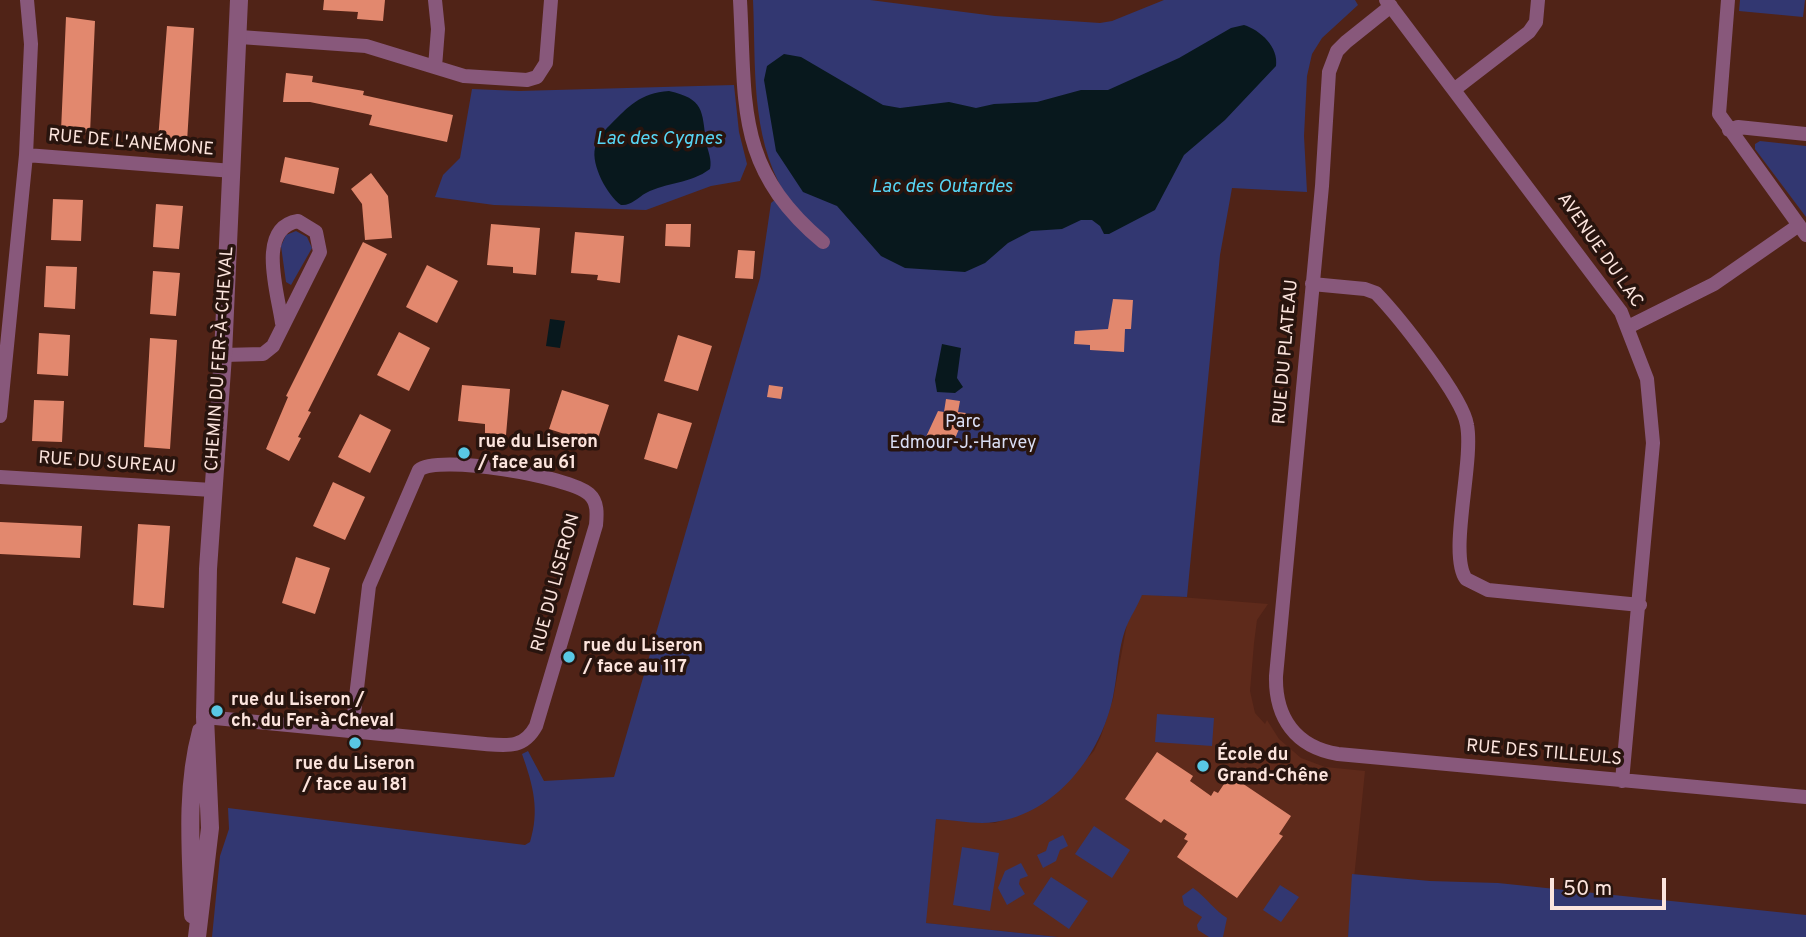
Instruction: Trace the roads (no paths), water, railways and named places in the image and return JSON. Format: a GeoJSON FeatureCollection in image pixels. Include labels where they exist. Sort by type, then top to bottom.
{"type":"FeatureCollection","features":[{"type":"Feature","properties":{"kind":"street"},"geometry":{"type":"LineString","coordinates":[[0,416],[26,155],[31,60],[27,0]]}},
{"type":"Feature","properties":{"kind":"street","name":"CHEMIN DU FER-À-CHEVAL"},"geometry":{"type":"LineString","coordinates":[[195,937],[210,828],[205,717],[212,490],[223,355],[240,37],[239,0]]}},
{"type":"Feature","properties":{"kind":"street"},"geometry":{"type":"LineString","coordinates":[[435,0],[438,29],[435,67]]}},
{"type":"Feature","properties":{"kind":"street"},"geometry":{"type":"LineString","coordinates":[[240,37],[366,46],[473,78],[527,80],[537,77],[546,63],[551,0]]}},
{"type":"Feature","properties":{"kind":"street"},"geometry":{"type":"LineString","coordinates":[[740,0],[747,110],[754,150],[776,196],[823,242]]}},
{"type":"Feature","properties":{"kind":"street"},"geometry":{"type":"LineString","coordinates":[[1455,89],[1529,32],[1536,22],[1538,0]]}},
{"type":"Feature","properties":{"kind":"street"},"geometry":{"type":"LineString","coordinates":[[1629,327],[1714,284],[1802,230],[1729,130],[1718,109],[1728,0]]}},
{"type":"Feature","properties":{"kind":"street","name":"AVENUE DU LAC"},"geometry":{"type":"LineString","coordinates":[[1388,3],[1613,301],[1629,327],[1647,379],[1653,425],[1640,605],[1622,781]]}},
{"type":"Feature","properties":{"kind":"street","name":"RUE DU PLATEAU"},"geometry":{"type":"LineString","coordinates":[[1287,726],[1279,707],[1276,676],[1329,72],[1337,51],[1388,3]]}},
{"type":"Feature","properties":{"kind":"street"},"geometry":{"type":"LineString","coordinates":[[1729,130],[1738,127],[1806,134]]}},
{"type":"Feature","properties":{"kind":"street","name":"RUE DE L'ANÉMONE"},"geometry":{"type":"LineString","coordinates":[[26,155],[233,172]]}},
{"type":"Feature","properties":{"kind":"street"},"geometry":{"type":"LineString","coordinates":[[223,355],[265,353],[273,346],[282,323],[320,252],[316,232],[298,221],[280,228],[274,241],[282,323]]}},
{"type":"Feature","properties":{"kind":"street"},"geometry":{"type":"LineString","coordinates":[[1312,284],[1365,289],[1376,293],[1465,414],[1468,441],[1459,564],[1466,579],[1488,590],[1640,605]]}},
{"type":"Feature","properties":{"kind":"street","name":"RUE DU LISERON"},"geometry":{"type":"LineString","coordinates":[[205,717],[509,746],[526,741],[536,726],[596,524],[597,508],[592,496],[573,485],[524,473],[435,464],[419,470],[369,586],[352,731]]}},
{"type":"Feature","properties":{"kind":"street","name":"RUE DU SUREAU"},"geometry":{"type":"LineString","coordinates":[[0,477],[212,490]]}},
{"type":"Feature","properties":{"kind":"street","name":"RUE DES TILLEULS"},"geometry":{"type":"LineString","coordinates":[[1287,726],[1310,745],[1331,752],[1806,797]]}},
{"type":"Feature","properties":{"kind":"water","name":"Lac des Outardes"},"geometry":{"type":"Polygon","coordinates":[[[1244,25],[1267,40],[1275,52],[1276,66],[1225,120],[1184,155],[1155,210],[1109,234],[1104,234],[1100,226],[1092,220],[1081,220],[1062,229],[1031,231],[1008,243],[985,263],[965,272],[905,268],[881,256],[837,206],[803,192],[776,151],[764,80],[767,66],[784,54],[801,57],[883,105],[900,108],[949,102],[976,108],[994,104],[1037,102],[1081,90],[1108,90],[1179,58],[1231,28],[1244,25]]]}},
{"type":"Feature","properties":{"kind":"water","name":"Lac des Cygnes"},"geometry":{"type":"Polygon","coordinates":[[[669,91],[689,98],[699,108],[710,169],[695,178],[654,189],[631,203],[621,205],[610,194],[595,163],[597,141],[623,112],[636,102],[650,94],[669,91]]]}},
{"type":"Feature","properties":{"kind":"water"},"geometry":{"type":"Polygon","coordinates":[[[550,319],[565,321],[560,348],[546,346],[550,319]]]}},
{"type":"Feature","properties":{"kind":"water"},"geometry":{"type":"Polygon","coordinates":[[[942,344],[961,348],[957,378],[963,387],[955,393],[937,392],[935,380],[942,344]]]}},
{"type":"Feature","properties":{"kind":"place","name":"rue du Liseron / face au 61"},"geometry":{"type":"Point","coordinates":[464,453]}},
{"type":"Feature","properties":{"kind":"place","name":"rue du Liseron / face au 117"},"geometry":{"type":"Point","coordinates":[569,657]}},
{"type":"Feature","properties":{"kind":"place","name":"rue du Liseron / ch. du Fer-à-Cheval"},"geometry":{"type":"Point","coordinates":[217,711]}},
{"type":"Feature","properties":{"kind":"place","name":"rue du Liseron / face au 181"},"geometry":{"type":"Point","coordinates":[355,743]}},
{"type":"Feature","properties":{"kind":"place","name":"École du Grand-Chêne"},"geometry":{"type":"Point","coordinates":[1203,766]}},
{"type":"Feature","properties":{"kind":"park label","name":"Parc Edmour-J.-Harvey"},"geometry":{"type":"Point","coordinates":[963,433]}}]}
